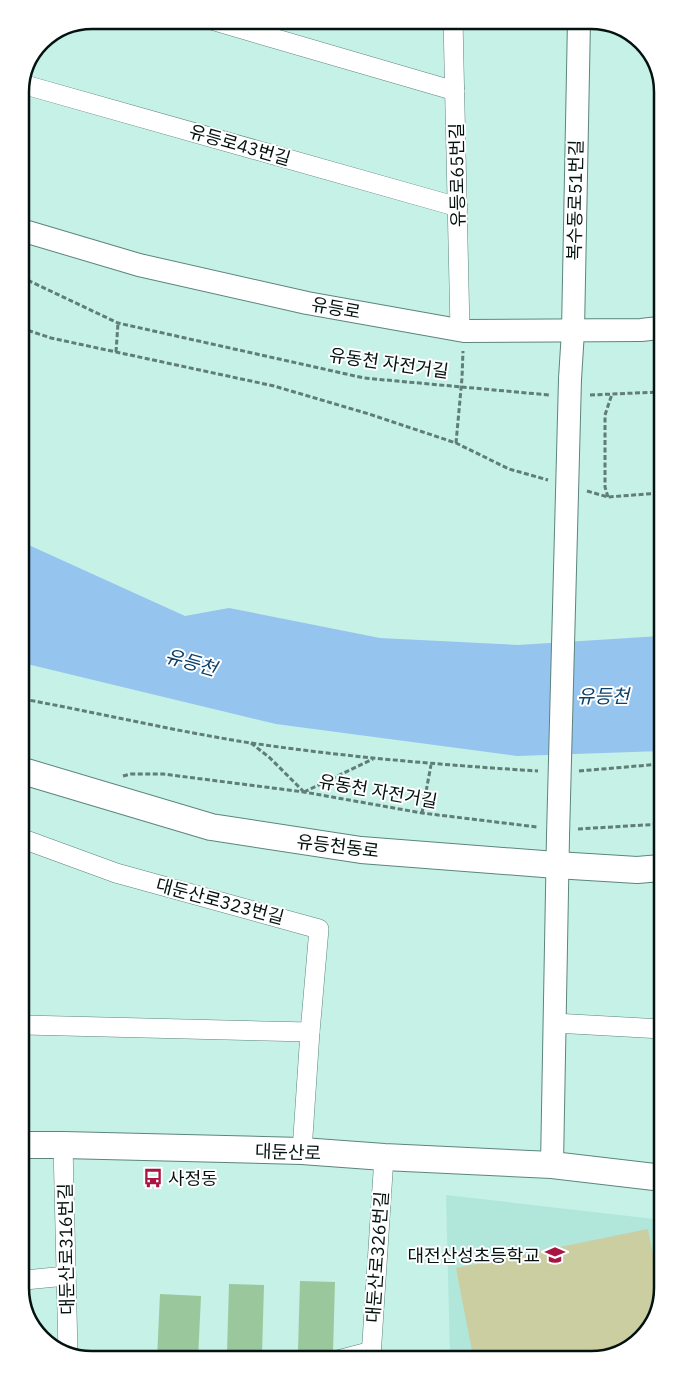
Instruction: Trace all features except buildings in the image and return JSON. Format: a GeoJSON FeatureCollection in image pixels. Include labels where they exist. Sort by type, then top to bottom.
{"type":"FeatureCollection","features":[{"type":"Feature","properties":{"kind":"main road","name":"유등천동로"},"geometry":{"type":"LineString","coordinates":[[29,772],[211,828],[360,850],[556,865],[637,870],[654,869]]}},
{"type":"Feature","properties":{"kind":"main road","name":"대둔산로"},"geometry":{"type":"LineString","coordinates":[[29,1145],[302,1151],[552,1165],[654,1177]]}},
{"type":"Feature","properties":{"kind":"street"},"geometry":{"type":"LineString","coordinates":[[243,29],[455,91]]}},
{"type":"Feature","properties":{"kind":"street","name":"유등로65번길"},"geometry":{"type":"LineString","coordinates":[[453,29],[462,337]]}},
{"type":"Feature","properties":{"kind":"street","name":"복수동로51번길"},"geometry":{"type":"LineString","coordinates":[[558,831],[573,331],[579,29]]}},
{"type":"Feature","properties":{"kind":"street","name":"유등로43번길"},"geometry":{"type":"LineString","coordinates":[[29,86],[458,207]]}},
{"type":"Feature","properties":{"kind":"street","name":"유등로"},"geometry":{"type":"LineString","coordinates":[[29,232],[139,265],[462,337],[654,329]]}},
{"type":"Feature","properties":{"kind":"street"},"geometry":{"type":"LineString","coordinates":[[552,1165],[558,831]]}},
{"type":"Feature","properties":{"kind":"street","name":"대둔산로323번길"},"geometry":{"type":"LineString","coordinates":[[29,841],[116,873],[319,929],[302,1151]]}},
{"type":"Feature","properties":{"kind":"street"},"geometry":{"type":"LineString","coordinates":[[554,1023],[654,1029]]}},
{"type":"Feature","properties":{"kind":"street"},"geometry":{"type":"LineString","coordinates":[[29,1024],[310,1032]]}},
{"type":"Feature","properties":{"kind":"street","name":"대둔산로316번길"},"geometry":{"type":"LineString","coordinates":[[63,1145],[68,1346]]}},
{"type":"Feature","properties":{"kind":"street","name":"대둔산로326번길"},"geometry":{"type":"LineString","coordinates":[[371,1351],[384,1157]]}},
{"type":"Feature","properties":{"kind":"street"},"geometry":{"type":"LineString","coordinates":[[29,1280],[66,1276]]}},
{"type":"Feature","properties":{"kind":"path","name":"유동천 자전거길"},"geometry":{"type":"LineString","coordinates":[[29,281],[118,323],[364,378],[461,387],[570,390],[612,394],[654,392]]}},
{"type":"Feature","properties":{"kind":"path"},"geometry":{"type":"LineString","coordinates":[[116,352],[118,323]]}},
{"type":"Feature","properties":{"kind":"path"},"geometry":{"type":"LineString","coordinates":[[29,331],[51,338],[274,386],[456,442],[509,469],[554,482]]}},
{"type":"Feature","properties":{"kind":"path"},"geometry":{"type":"LineString","coordinates":[[456,442],[461,387],[462,337]]}},
{"type":"Feature","properties":{"kind":"path"},"geometry":{"type":"LineString","coordinates":[[608,497],[605,487],[605,415],[612,394]]}},
{"type":"Feature","properties":{"kind":"path"},"geometry":{"type":"LineString","coordinates":[[581,490],[608,497],[654,493]]}},
{"type":"Feature","properties":{"kind":"path","name":"유동천 자전거길"},"geometry":{"type":"LineString","coordinates":[[29,699],[104,716],[250,742],[270,758],[304,792],[422,813],[558,831],[654,824]]}},
{"type":"Feature","properties":{"kind":"path"},"geometry":{"type":"LineString","coordinates":[[250,742],[373,759],[545,772]]}},
{"type":"Feature","properties":{"kind":"path"},"geometry":{"type":"LineString","coordinates":[[117,778],[131,774],[163,774],[304,792],[373,759]]}},
{"type":"Feature","properties":{"kind":"path"},"geometry":{"type":"LineString","coordinates":[[422,813],[431,764]]}},
{"type":"Feature","properties":{"kind":"path"},"geometry":{"type":"LineString","coordinates":[[573,772],[654,765]]}},
{"type":"Feature","properties":{"kind":"shaded area","name":"대전산성초등학교"},"geometry":{"type":"Polygon","coordinates":[[[446,1195],[654,1219],[653,1301],[648,1316],[639,1330],[623,1343],[604,1350],[592,1351],[450,1351],[446,1195]]]}},
{"type":"Feature","properties":{"kind":"shaded area","name":"대전산성초등학교"},"geometry":{"type":"Polygon","coordinates":[[[648,1229],[654,1259],[653,1301],[644,1323],[633,1336],[623,1343],[604,1350],[472,1351],[456,1268],[648,1229]]]}},
{"type":"Feature","properties":{"kind":"water","name":"유등천"},"geometry":{"type":"Polygon","coordinates":[[[29,545],[185,616],[229,608],[380,638],[518,645],[654,636],[654,751],[517,756],[276,724],[29,664],[29,545]]]}},
{"type":"Feature","properties":{"kind":"place","name":"사정동"},"geometry":{"type":"Point","coordinates":[153,1178]}},
{"type":"Feature","properties":{"kind":"place","name":"대전산성초등학교"},"geometry":{"type":"Point","coordinates":[555,1255]}}]}
